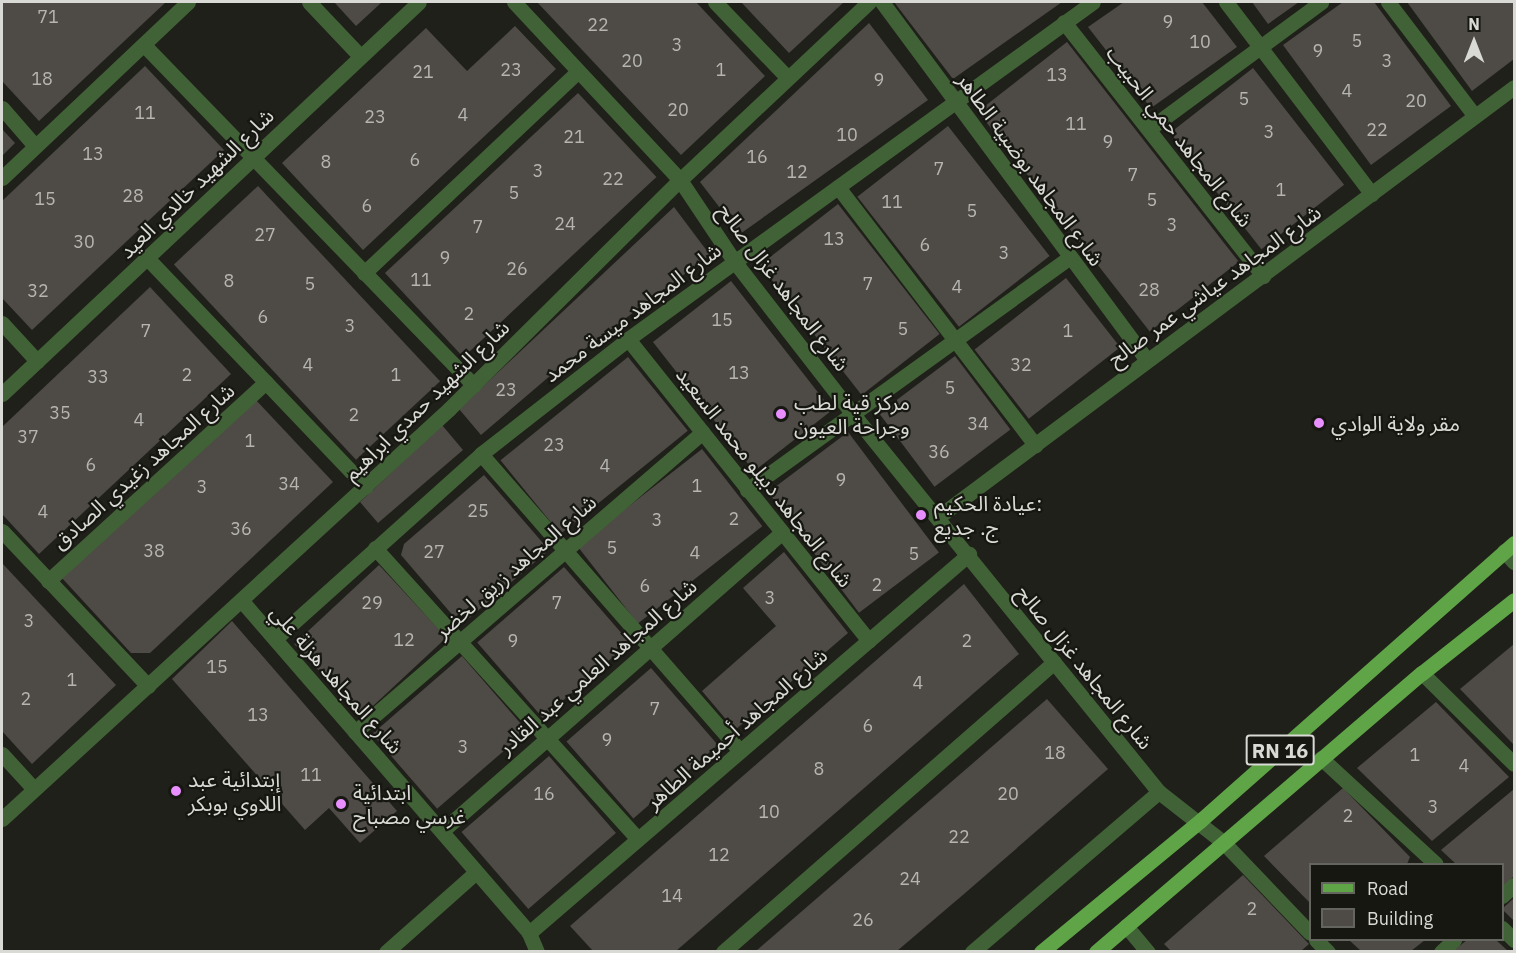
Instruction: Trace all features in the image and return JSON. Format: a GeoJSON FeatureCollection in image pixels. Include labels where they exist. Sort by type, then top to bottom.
{"type":"FeatureCollection","features":[{"type":"Feature","properties":{"kind":"main road","name":"RN 16"},"geometry":{"type":"LineString","coordinates":[[1041,951],[1201,820],[1511,552]]}},
{"type":"Feature","properties":{"kind":"main road","name":"RN 16"},"geometry":{"type":"LineString","coordinates":[[1096,951],[1422,673],[1515,600]]}},
{"type":"Feature","properties":{"kind":"street"},"geometry":{"type":"LineString","coordinates":[[2,178],[188,2]]}},
{"type":"Feature","properties":{"kind":"street"},"geometry":{"type":"LineString","coordinates":[[309,2],[360,56]]}},
{"type":"Feature","properties":{"kind":"street","name":"شارع الشهيد خالدي العيد"},"geometry":{"type":"LineString","coordinates":[[2,394],[419,2]]}},
{"type":"Feature","properties":{"kind":"street","name":"شارع المجاهد غزال صالح"},"geometry":{"type":"LineString","coordinates":[[514,2],[680,180],[734,261],[852,413],[969,554],[1159,792],[1201,820],[1309,931]]}},
{"type":"Feature","properties":{"kind":"street"},"geometry":{"type":"LineString","coordinates":[[715,2],[787,77]]}},
{"type":"Feature","properties":{"kind":"street","name":"شارع الشهيد حمدي ابراهيم"},"geometry":{"type":"LineString","coordinates":[[2,819],[366,487],[474,385],[680,180],[869,2]]}},
{"type":"Feature","properties":{"kind":"street","name":"شارع المجاهد بوضبية الطاهر"},"geometry":{"type":"LineString","coordinates":[[882,2],[1147,360]]}},
{"type":"Feature","properties":{"kind":"street","name":"شارع المجاهد ميسة محمد"},"geometry":{"type":"LineString","coordinates":[[275,639],[481,454],[628,339],[734,261],[957,104],[1093,2]]}},
{"type":"Feature","properties":{"kind":"street"},"geometry":{"type":"LineString","coordinates":[[1226,2],[1372,194]]}},
{"type":"Feature","properties":{"kind":"street"},"geometry":{"type":"LineString","coordinates":[[1149,129],[1321,2]]}},
{"type":"Feature","properties":{"kind":"street"},"geometry":{"type":"LineString","coordinates":[[1388,2],[1476,116]]}},
{"type":"Feature","properties":{"kind":"street","name":"شارع المجاهد حمي الحبيب"},"geometry":{"type":"LineString","coordinates":[[1064,22],[1263,276]]}},
{"type":"Feature","properties":{"kind":"street"},"geometry":{"type":"LineString","coordinates":[[144,45],[474,385]]}},
{"type":"Feature","properties":{"kind":"street"},"geometry":{"type":"LineString","coordinates":[[364,273],[578,71]]}},
{"type":"Feature","properties":{"kind":"street","name":"شارع المجاهد عياشي عمر صالح"},"geometry":{"type":"LineString","coordinates":[[938,517],[1515,87]]}},
{"type":"Feature","properties":{"kind":"street"},"geometry":{"type":"LineString","coordinates":[[2,108],[35,146]]}},
{"type":"Feature","properties":{"kind":"street"},"geometry":{"type":"LineString","coordinates":[[838,187],[1035,445]]}},
{"type":"Feature","properties":{"kind":"street"},"geometry":{"type":"LineString","coordinates":[[747,490],[1070,257]]}},
{"type":"Feature","properties":{"kind":"street"},"geometry":{"type":"LineString","coordinates":[[148,259],[366,487]]}},
{"type":"Feature","properties":{"kind":"street"},"geometry":{"type":"LineString","coordinates":[[2,323],[37,361]]}},
{"type":"Feature","properties":{"kind":"street","name":"شارع المجاهد دبيلو محمد السعيد"},"geometry":{"type":"LineString","coordinates":[[628,339],[869,641]]}},
{"type":"Feature","properties":{"kind":"street","name":"شارع المجاهد زغيدي الصادق"},"geometry":{"type":"LineString","coordinates":[[48,581],[266,382]]}},
{"type":"Feature","properties":{"kind":"street","name":"شارع المجاهد زريق لخضر"},"geometry":{"type":"LineString","coordinates":[[354,732],[703,432]]}},
{"type":"Feature","properties":{"kind":"street"},"geometry":{"type":"LineString","coordinates":[[481,454],[740,751]]}},
{"type":"Feature","properties":{"kind":"street"},"geometry":{"type":"LineString","coordinates":[[2,531],[148,686]]}},
{"type":"Feature","properties":{"kind":"street","name":"شارع المجاهد العلمي عبد القادر"},"geometry":{"type":"LineString","coordinates":[[442,831],[781,533]]}},
{"type":"Feature","properties":{"kind":"street"},"geometry":{"type":"LineString","coordinates":[[375,548],[462,641],[546,739],[638,839]]}},
{"type":"Feature","properties":{"kind":"street","name":"شارع المجاهد أحميمة الطاهر"},"geometry":{"type":"LineString","coordinates":[[529,933],[969,554]]}},
{"type":"Feature","properties":{"kind":"street","name":"شارع المجاهد هزلة علي"},"geometry":{"type":"LineString","coordinates":[[241,600],[529,933],[537,951]]}},
{"type":"Feature","properties":{"kind":"street"},"geometry":{"type":"LineString","coordinates":[[723,951],[1054,662]]}},
{"type":"Feature","properties":{"kind":"street"},"geometry":{"type":"LineString","coordinates":[[1422,673],[1515,764]]}},
{"type":"Feature","properties":{"kind":"street"},"geometry":{"type":"LineString","coordinates":[[2,754],[34,789]]}},
{"type":"Feature","properties":{"kind":"street"},"geometry":{"type":"LineString","coordinates":[[1322,758],[1435,863]]}},
{"type":"Feature","properties":{"kind":"street"},"geometry":{"type":"LineString","coordinates":[[972,951],[1159,792]]}},
{"type":"Feature","properties":{"kind":"street"},"geometry":{"type":"LineString","coordinates":[[386,951],[475,873]]}},
{"type":"Feature","properties":{"kind":"street"},"geometry":{"type":"LineString","coordinates":[[1126,926],[1148,951]]}},
{"type":"Feature","properties":{"kind":"street"},"geometry":{"type":"LineString","coordinates":[[1504,929],[1515,940]]}},
{"type":"Feature","properties":{"kind":"building"},"geometry":{"type":"Polygon","coordinates":[[[2,2],[166,2],[39,121],[2,81],[2,2]]]}},
{"type":"Feature","properties":{"kind":"building"},"geometry":{"type":"Polygon","coordinates":[[[334,2],[382,2],[356,26],[334,2]]]}},
{"type":"Feature","properties":{"kind":"building"},"geometry":{"type":"Polygon","coordinates":[[[537,2],[696,2],[765,76],[681,155],[537,2]]]}},
{"type":"Feature","properties":{"kind":"building"},"geometry":{"type":"Polygon","coordinates":[[[741,2],[844,2],[789,53],[741,2]]]}},
{"type":"Feature","properties":{"kind":"building"},"geometry":{"type":"Polygon","coordinates":[[[894,2],[1062,2],[953,79],[894,2]]]}},
{"type":"Feature","properties":{"kind":"building"},"geometry":{"type":"Polygon","coordinates":[[[1124,2],[1202,2],[1237,47],[1151,108],[1088,27],[1124,2]]]}},
{"type":"Feature","properties":{"kind":"building"},"geometry":{"type":"Polygon","coordinates":[[[1252,2],[1299,2],[1268,24],[1252,2]]]}},
{"type":"Feature","properties":{"kind":"building"},"geometry":{"type":"Polygon","coordinates":[[[1343,2],[1374,2],[1451,106],[1371,165],[1283,45],[1343,2]]]}},
{"type":"Feature","properties":{"kind":"building"},"geometry":{"type":"Polygon","coordinates":[[[1407,2],[1514,2],[1514,59],[1472,91],[1407,2]]]}},
{"type":"Feature","properties":{"kind":"building"},"geometry":{"type":"Polygon","coordinates":[[[869,23],[928,100],[740,234],[700,182],[869,23]]]}},
{"type":"Feature","properties":{"kind":"building"},"geometry":{"type":"Polygon","coordinates":[[[515,26],[556,69],[363,250],[282,163],[426,28],[467,71],[515,26]]]}},
{"type":"Feature","properties":{"kind":"building"},"geometry":{"type":"Polygon","coordinates":[[[1067,42],[1239,262],[1150,331],[978,112],[1067,42]]]}},
{"type":"Feature","properties":{"kind":"building"},"geometry":{"type":"Polygon","coordinates":[[[145,66],[224,150],[32,330],[2,298],[2,201],[145,66]]]}},
{"type":"Feature","properties":{"kind":"building"},"geometry":{"type":"Polygon","coordinates":[[[1253,68],[1344,185],[1261,249],[1170,133],[1253,68]]]}},
{"type":"Feature","properties":{"kind":"building"},"geometry":{"type":"Polygon","coordinates":[[[578,93],[656,177],[463,357],[385,273],[578,93]]]}},
{"type":"Feature","properties":{"kind":"building"},"geometry":{"type":"Polygon","coordinates":[[[948,126],[1050,256],[959,327],[857,197],[948,126]]]}},
{"type":"Feature","properties":{"kind":"building"},"geometry":{"type":"Polygon","coordinates":[[[2,129],[15,143],[2,156],[2,129]]]}},
{"type":"Feature","properties":{"kind":"building"},"geometry":{"type":"Polygon","coordinates":[[[258,186],[440,381],[356,460],[174,264],[258,186]]]}},
{"type":"Feature","properties":{"kind":"building"},"geometry":{"type":"Polygon","coordinates":[[[838,204],[940,334],[862,395],[760,265],[838,204]]]}},
{"type":"Feature","properties":{"kind":"building"},"geometry":{"type":"Polygon","coordinates":[[[674,207],[710,255],[558,369],[481,435],[459,409],[674,207]]]}},
{"type":"Feature","properties":{"kind":"building"},"geometry":{"type":"Polygon","coordinates":[[[1066,278],[1120,347],[1029,419],[975,349],[1066,278]]]}},
{"type":"Feature","properties":{"kind":"building"},"geometry":{"type":"Polygon","coordinates":[[[731,281],[832,410],[754,471],[653,342],[731,281]]]}},
{"type":"Feature","properties":{"kind":"building"},"geometry":{"type":"Polygon","coordinates":[[[150,287],[231,374],[39,554],[2,514],[2,427],[150,287]]]}},
{"type":"Feature","properties":{"kind":"building"},"geometry":{"type":"Polygon","coordinates":[[[955,356],[1010,429],[934,487],[879,413],[955,356]]]}},
{"type":"Feature","properties":{"kind":"building"},"geometry":{"type":"Polygon","coordinates":[[[628,357],[688,431],[560,534],[501,460],[628,357]]]}},
{"type":"Feature","properties":{"kind":"building"},"geometry":{"type":"Polygon","coordinates":[[[254,398],[333,482],[150,653],[131,653],[62,578],[254,398]]]}},
{"type":"Feature","properties":{"kind":"building"},"geometry":{"type":"Polygon","coordinates":[[[442,425],[463,450],[378,523],[360,502],[442,425]]]}},
{"type":"Feature","properties":{"kind":"building"},"geometry":{"type":"Polygon","coordinates":[[[848,432],[939,553],[859,613],[768,492],[848,432]]]}},
{"type":"Feature","properties":{"kind":"building"},"geometry":{"type":"Polygon","coordinates":[[[702,449],[762,526],[638,623],[577,546],[702,449]]]}},
{"type":"Feature","properties":{"kind":"building"},"geometry":{"type":"Polygon","coordinates":[[[484,475],[549,550],[461,625],[401,555],[404,544],[484,475]]]}},
{"type":"Feature","properties":{"kind":"building"},"geometry":{"type":"Polygon","coordinates":[[[784,552],[848,633],[735,730],[702,691],[776,626],[743,588],[784,552]]]}},
{"type":"Feature","properties":{"kind":"building"},"geometry":{"type":"Polygon","coordinates":[[[2,563],[116,685],[32,764],[2,731],[2,563]]]}},
{"type":"Feature","properties":{"kind":"building"},"geometry":{"type":"Polygon","coordinates":[[[379,565],[447,637],[362,717],[294,644],[379,565]]]}},
{"type":"Feature","properties":{"kind":"building"},"geometry":{"type":"Polygon","coordinates":[[[564,567],[630,642],[543,718],[477,642],[564,567]]]}},
{"type":"Feature","properties":{"kind":"building"},"geometry":{"type":"Polygon","coordinates":[[[964,584],[1019,654],[676,951],[593,951],[570,926],[964,584]]]}},
{"type":"Feature","properties":{"kind":"building"},"geometry":{"type":"Polygon","coordinates":[[[232,621],[397,811],[360,843],[329,808],[305,830],[172,679],[232,621]]]}},
{"type":"Feature","properties":{"kind":"building"},"geometry":{"type":"Polygon","coordinates":[[[1514,644],[1514,745],[1460,689],[1514,644]]]}},
{"type":"Feature","properties":{"kind":"building"},"geometry":{"type":"Polygon","coordinates":[[[462,656],[527,731],[437,809],[372,734],[462,656]]]}},
{"type":"Feature","properties":{"kind":"building"},"geometry":{"type":"Polygon","coordinates":[[[651,668],[718,745],[633,818],[566,741],[651,668]]]}},
{"type":"Feature","properties":{"kind":"building"},"geometry":{"type":"Polygon","coordinates":[[[1047,699],[1108,769],[964,894],[897,951],[756,951],[1047,699]]]}},
{"type":"Feature","properties":{"kind":"building"},"geometry":{"type":"Polygon","coordinates":[[[1436,702],[1509,777],[1432,841],[1357,768],[1436,702]]]}},
{"type":"Feature","properties":{"kind":"building"},"geometry":{"type":"Polygon","coordinates":[[[549,756],[616,833],[528,909],[461,832],[549,756]]]}},
{"type":"Feature","properties":{"kind":"building"},"geometry":{"type":"Polygon","coordinates":[[[1343,788],[1410,857],[1407,863],[1309,863],[1309,902],[1264,856],[1343,788]]]}},
{"type":"Feature","properties":{"kind":"building"},"geometry":{"type":"Polygon","coordinates":[[[1514,789],[1514,876],[1504,886],[1504,863],[1455,863],[1441,850],[1514,789]]]}},
{"type":"Feature","properties":{"kind":"building"},"geometry":{"type":"Polygon","coordinates":[[[1243,875],[1309,944],[1301,951],[1171,951],[1164,944],[1243,875]]]}},
{"type":"Feature","properties":{"kind":"building"},"geometry":{"type":"Polygon","coordinates":[[[1514,898],[1514,921],[1504,911],[1504,907],[1514,898]]]}},
{"type":"Feature","properties":{"kind":"building"},"geometry":{"type":"Polygon","coordinates":[[[1350,941],[1424,941],[1411,951],[1361,951],[1350,941]]]}},
{"type":"Feature","properties":{"kind":"building"},"geometry":{"type":"Polygon","coordinates":[[[1466,941],[1497,941],[1508,951],[1453,951],[1466,941]]]}},
{"type":"Feature","properties":{"kind":"place","name":"مركز قية لطب وجراحة العيون"},"geometry":{"type":"Point","coordinates":[781,414]}},
{"type":"Feature","properties":{"kind":"place","name":"مقر ولاية الوادي"},"geometry":{"type":"Point","coordinates":[1319,423]}},
{"type":"Feature","properties":{"kind":"place","name":"عيادة الحكيم: ج. جديع"},"geometry":{"type":"Point","coordinates":[921,515]}},
{"type":"Feature","properties":{"kind":"place","name":"إبتدائية عبد اللاوي بوبكر"},"geometry":{"type":"Point","coordinates":[176,791]}},
{"type":"Feature","properties":{"kind":"place","name":"ابتدائية غرسي مصباح"},"geometry":{"type":"Point","coordinates":[341,804]}}]}
